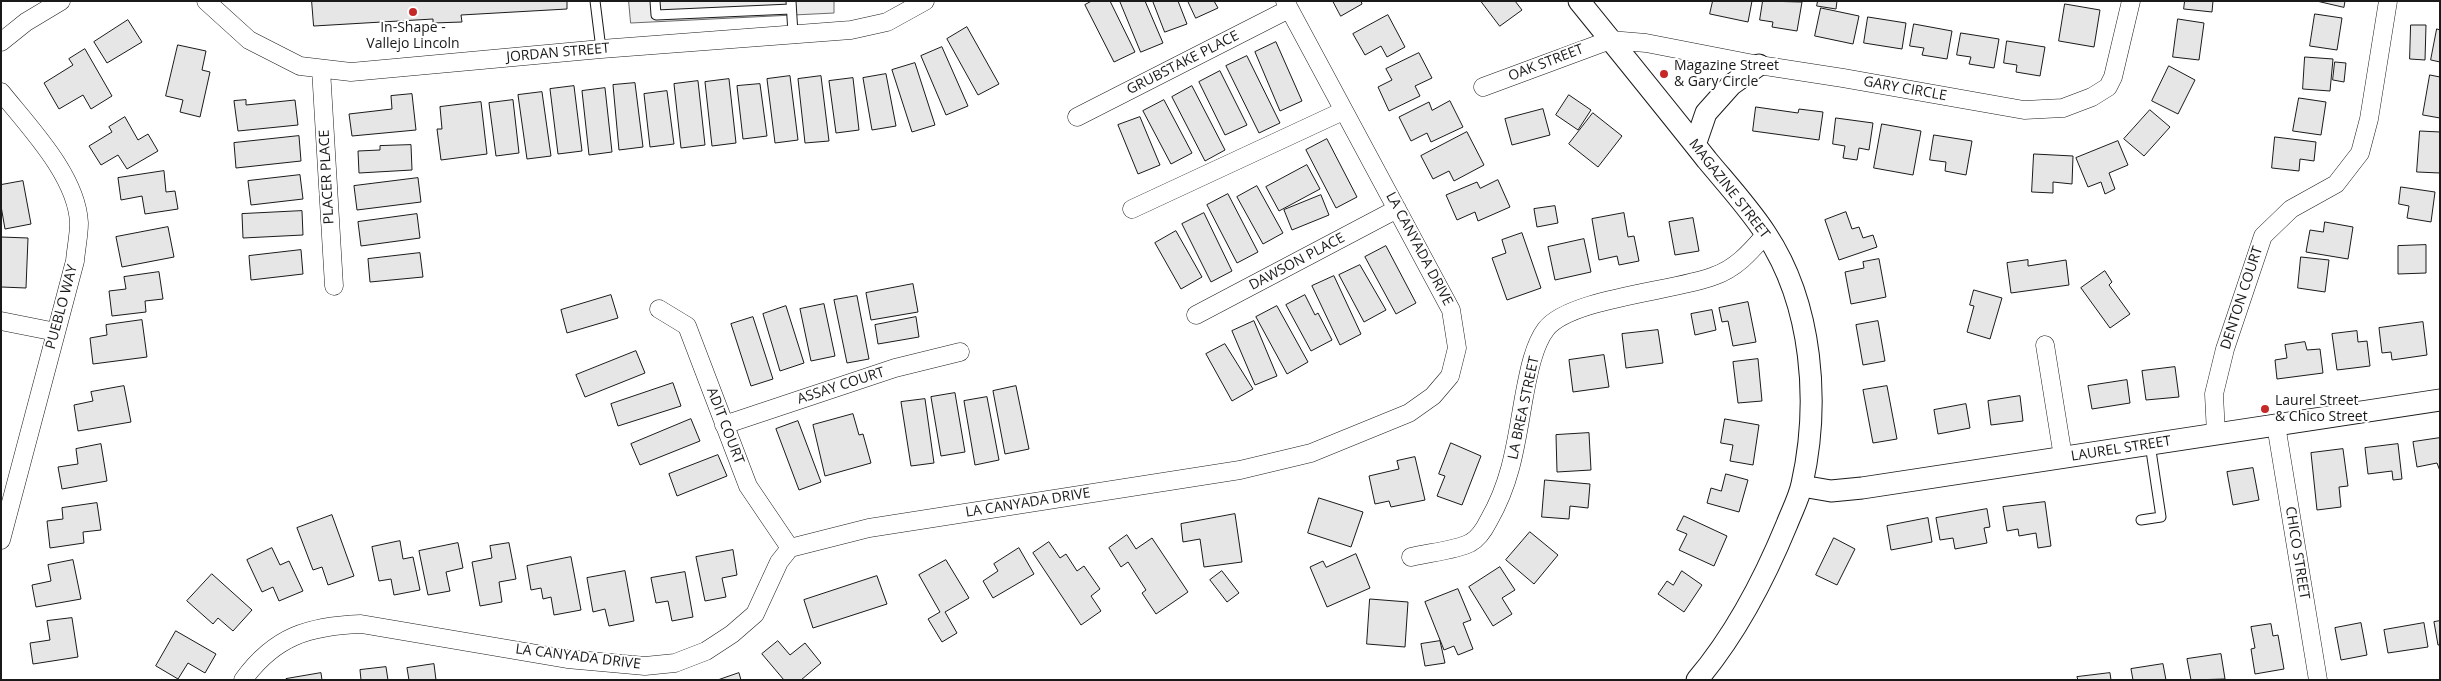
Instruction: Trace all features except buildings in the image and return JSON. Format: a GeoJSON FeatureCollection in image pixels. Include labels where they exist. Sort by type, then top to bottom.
{"type":"FeatureCollection","features":[{"type":"Feature","properties":{"kind":"street"},"geometry":{"type":"LineString","coordinates":[[1,42],[26,22],[60,1]]}},
{"type":"Feature","properties":{"kind":"street","name":"JORDAN STREET"},"geometry":{"type":"LineString","coordinates":[[206,1],[249,40],[300,66],[351,72],[601,49],[851,30],[887,22],[925,1]]}},
{"type":"Feature","properties":{"kind":"street","name":"MAGAZINE STREET"},"geometry":{"type":"LineString","coordinates":[[1579,1],[1766,234],[1795,294],[1809,359],[1811,396],[1807,455],[1802,486],[1780,541],[1756,591],[1732,633],[1697,680]]}},
{"type":"Feature","properties":{"kind":"street","name":"GARY CIRCLE"},"geometry":{"type":"LineString","coordinates":[[1610,40],[1646,43],[1759,65],[2024,110],[2063,108],[2092,97],[2108,87],[2113,77],[2131,1]]}},
{"type":"Feature","properties":{"kind":"street","name":"DENTON COURT"},"geometry":{"type":"LineString","coordinates":[[2216,434],[2214,394],[2262,236],[2291,209],[2336,184],[2360,153],[2369,119],[2388,1]]}},
{"type":"Feature","properties":{"kind":"street","name":"LA CANYADA DRIVE"},"geometry":{"type":"LineString","coordinates":[[243,680],[268,652],[284,640],[309,629],[361,624],[567,659],[645,666],[675,663],[706,651],[732,634],[755,614],[779,562],[790,548],[869,528],[1240,470],[1311,453],[1409,413],[1433,396],[1450,376],[1457,348],[1451,310],[1287,5]]}},
{"type":"Feature","properties":{"kind":"street","name":"GRUBSTAKE PLACE"},"geometry":{"type":"LineString","coordinates":[[1077,117],[1287,5]]}},
{"type":"Feature","properties":{"kind":"street","name":"OAK STREET"},"geometry":{"type":"LineString","coordinates":[[1483,87],[1610,40]]}},
{"type":"Feature","properties":{"kind":"street"},"geometry":{"type":"LineString","coordinates":[[1695,145],[1706,113],[1731,85],[1759,65]]}},
{"type":"Feature","properties":{"kind":"street","name":"PLACER PLACE"},"geometry":{"type":"LineString","coordinates":[[320,69],[334,286]]}},
{"type":"Feature","properties":{"kind":"street","name":"PUEBLO WAY"},"geometry":{"type":"LineString","coordinates":[[1,92],[57,163],[72,196],[79,222],[75,261],[1,540]]}},
{"type":"Feature","properties":{"kind":"street"},"geometry":{"type":"LineString","coordinates":[[1132,209],[1343,111]]}},
{"type":"Feature","properties":{"kind":"street","name":"DAWSON PLACE"},"geometry":{"type":"LineString","coordinates":[[1196,315],[1398,209]]}},
{"type":"Feature","properties":{"kind":"street","name":"LA BREA STREET"},"geometry":{"type":"LineString","coordinates":[[1411,557],[1471,543],[1484,530],[1502,498],[1530,363],[1546,329],[1562,317],[1597,303],[1714,276],[1734,266],[1750,253],[1766,234]]}},
{"type":"Feature","properties":{"kind":"street","name":"ADIT COURT"},"geometry":{"type":"LineString","coordinates":[[659,309],[687,326],[748,486],[790,548]]}},
{"type":"Feature","properties":{"kind":"street"},"geometry":{"type":"LineString","coordinates":[[1,321],[56,332]]}},
{"type":"Feature","properties":{"kind":"street"},"geometry":{"type":"LineString","coordinates":[[2045,345],[2063,457]]}},
{"type":"Feature","properties":{"kind":"street","name":"ASSAY COURT"},"geometry":{"type":"LineString","coordinates":[[724,425],[895,368],[960,352]]}},
{"type":"Feature","properties":{"kind":"street","name":"LAUREL STREET"},"geometry":{"type":"LineString","coordinates":[[1802,486],[1831,491],[1862,488],[2440,400]]}},
{"type":"Feature","properties":{"kind":"street","name":"CHICO STREET"},"geometry":{"type":"LineString","coordinates":[[2276,425],[2318,680]]}},
{"type":"Feature","properties":{"kind":"lane"},"geometry":{"type":"LineString","coordinates":[[595,1],[601,49]]}},
{"type":"Feature","properties":{"kind":"lane"},"geometry":{"type":"LineString","coordinates":[[655,1],[656,15],[791,5],[793,34]]}},
{"type":"Feature","properties":{"kind":"lane"},"geometry":{"type":"LineString","coordinates":[[2140,520],[2161,517],[2150,444]]}},
{"type":"Feature","properties":{"kind":"shaded area"},"geometry":{"type":"Polygon","coordinates":[[[629,1],[834,1],[834,13],[631,23],[629,1]]]}},
{"type":"Feature","properties":{"kind":"place","name":"In-Shape - Vallejo Lincoln"},"geometry":{"type":"Point","coordinates":[413,12]}},
{"type":"Feature","properties":{"kind":"place","name":"Magazine Street & Gary Circle"},"geometry":{"type":"Point","coordinates":[1664,74]}},
{"type":"Feature","properties":{"kind":"place","name":"Laurel Street & Chico Street"},"geometry":{"type":"Point","coordinates":[2265,409]}}]}
